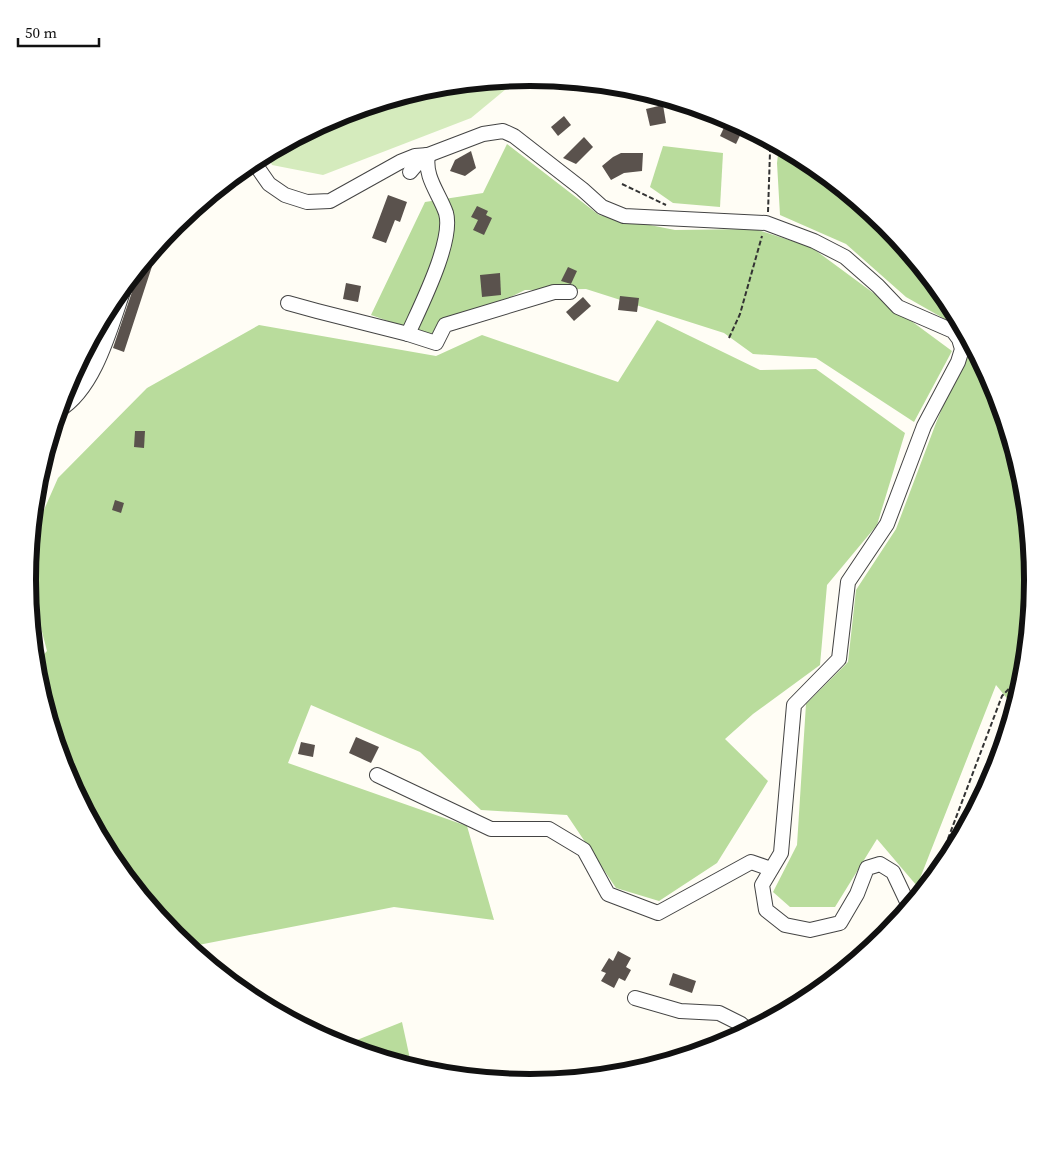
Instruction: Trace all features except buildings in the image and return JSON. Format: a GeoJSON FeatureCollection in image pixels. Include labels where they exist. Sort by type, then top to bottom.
{"type":"FeatureCollection","features":[{"type":"Feature","properties":{"kind":"lane"},"geometry":{"type":"LineString","coordinates":[[410,172],[416,164],[428,155],[483,134],[503,131],[514,136],[602,207],[624,216],[766,223],[814,241],[845,257],[878,286],[898,307],[953,331],[959,339],[962,349],[958,362],[924,426],[887,524],[848,582],[839,659],[794,705],[781,853],[762,886],[766,910],[785,925],[810,930],[840,924],[857,894],[867,868],[880,864],[893,872],[907,901]]}},
{"type":"Feature","properties":{"kind":"lane"},"geometry":{"type":"LineString","coordinates":[[258,169],[270,184],[285,194],[307,202],[330,201],[400,162],[415,156],[428,155]]}},
{"type":"Feature","properties":{"kind":"lane"},"geometry":{"type":"LineString","coordinates":[[408,334],[439,262],[447,230],[446,214],[432,184],[426,165],[428,155]]}},
{"type":"Feature","properties":{"kind":"lane"},"geometry":{"type":"LineString","coordinates":[[288,302],[436,343],[446,325],[554,292],[570,292]]}},
{"type":"Feature","properties":{"kind":"lane"},"geometry":{"type":"LineString","coordinates":[[69,404],[93,373],[116,312]]}},
{"type":"Feature","properties":{"kind":"lane"},"geometry":{"type":"LineString","coordinates":[[377,775],[491,829],[549,829],[584,850],[608,894],[658,913],[751,862],[772,869]]}},
{"type":"Feature","properties":{"kind":"lane"},"geometry":{"type":"LineString","coordinates":[[635,998],[680,1011],[719,1013],[744,1026]]}},
{"type":"Feature","properties":{"kind":"path"},"geometry":{"type":"LineString","coordinates":[[729,338],[740,314],[766,223],[771,148]]}},
{"type":"Feature","properties":{"kind":"path"},"geometry":{"type":"LineString","coordinates":[[1022,631],[1024,608]]}},
{"type":"Feature","properties":{"kind":"path"},"geometry":{"type":"LineString","coordinates":[[942,853],[1002,696],[1013,684]]}},
{"type":"Feature","properties":{"kind":"green space"},"geometry":{"type":"Polygon","coordinates":[[[509,87],[471,118],[323,175],[272,165],[270,161],[283,152],[312,137],[372,112],[403,103],[466,90],[509,87]]]}},
{"type":"Feature","properties":{"kind":"green space"},"geometry":{"type":"Polygon","coordinates":[[[507,144],[599,215],[675,230],[755,229],[811,247],[952,351],[914,422],[816,358],[753,354],[724,333],[586,289],[525,290],[430,336],[371,315],[425,202],[483,193],[507,144]]]}},
{"type":"Feature","properties":{"kind":"green space"},"geometry":{"type":"Polygon","coordinates":[[[663,146],[723,153],[720,207],[673,203],[650,187],[663,146]]]}},
{"type":"Feature","properties":{"kind":"green space"},"geometry":{"type":"Polygon","coordinates":[[[778,152],[831,188],[856,209],[902,255],[923,280],[953,324],[906,297],[846,244],[780,215],[777,163],[778,152]]]}},
{"type":"Feature","properties":{"kind":"green space"},"geometry":{"type":"Polygon","coordinates":[[[657,320],[760,370],[816,369],[905,433],[877,525],[827,585],[820,665],[753,714],[725,739],[768,781],[717,863],[659,901],[616,888],[567,815],[481,810],[420,752],[311,705],[288,763],[467,826],[494,920],[394,907],[198,945],[181,930],[138,881],[102,828],[87,799],[62,739],[53,708],[42,656],[47,651],[37,613],[36,580],[40,520],[58,478],[147,388],[259,325],[436,356],[482,335],[618,382],[657,320]]]}},
{"type":"Feature","properties":{"kind":"green space"},"geometry":{"type":"Polygon","coordinates":[[[967,348],[999,422],[1008,453],[1021,516],[1025,580],[1024,613],[1021,645],[1010,701],[996,685],[917,886],[877,839],[835,907],[790,907],[773,892],[797,845],[806,704],[848,662],[856,590],[896,529],[936,423],[967,348]]]}},
{"type":"Feature","properties":{"kind":"green space"},"geometry":{"type":"Polygon","coordinates":[[[402,1022],[410,1060],[372,1049],[353,1042],[402,1022]]]}}]}
